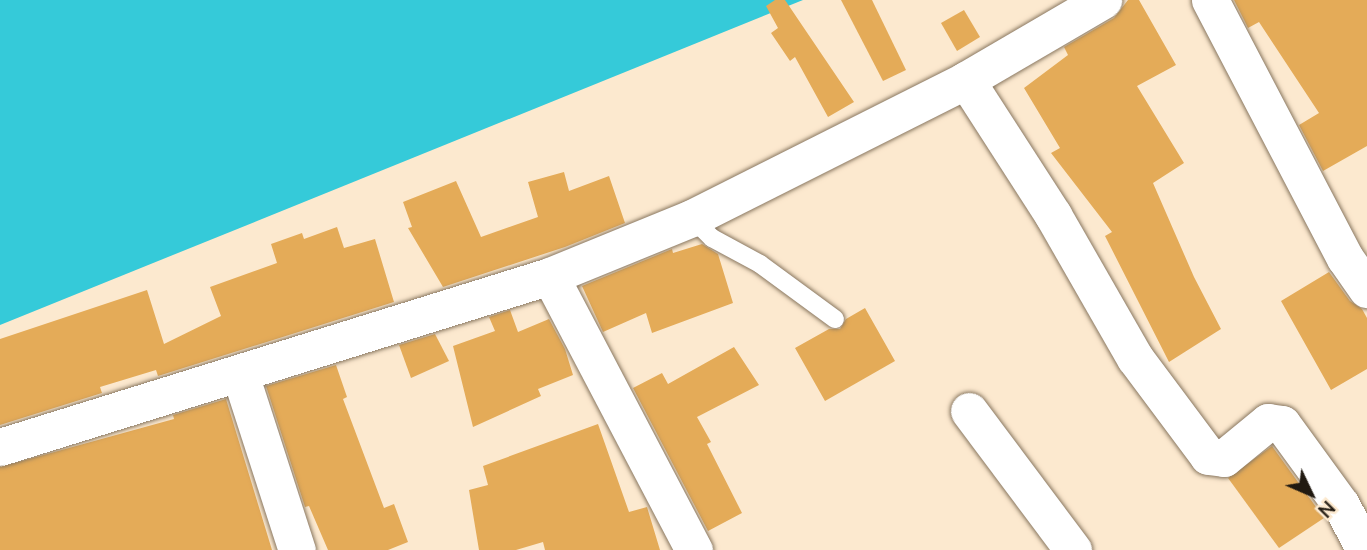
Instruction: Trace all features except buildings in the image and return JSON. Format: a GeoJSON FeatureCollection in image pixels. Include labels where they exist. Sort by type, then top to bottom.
{"type":"FeatureCollection","features":[{"type":"Feature","properties":{"kind":"street"},"geometry":{"type":"LineString","coordinates":[[0,447],[550,276],[692,218],[967,80],[1102,0]]}},
{"type":"Feature","properties":{"kind":"street"},"geometry":{"type":"LineString","coordinates":[[1210,0],[1345,258],[1367,289]]}},
{"type":"Feature","properties":{"kind":"street"},"geometry":{"type":"LineString","coordinates":[[967,80],[1053,215],[1135,358],[1208,456],[1224,458],[1268,422],[1282,424],[1341,505],[1365,550]]}},
{"type":"Feature","properties":{"kind":"street"},"geometry":{"type":"LineString","coordinates":[[550,276],[694,550]]}},
{"type":"Feature","properties":{"kind":"street"},"geometry":{"type":"LineString","coordinates":[[240,374],[297,550]]}},
{"type":"Feature","properties":{"kind":"street"},"geometry":{"type":"LineString","coordinates":[[969,411],[1073,550]]}},
{"type":"Feature","properties":{"kind":"lane"},"geometry":{"type":"LineString","coordinates":[[692,218],[712,238],[760,264],[835,319]]}},
{"type":"Feature","properties":{"kind":"water"},"geometry":{"type":"Polygon","coordinates":[[[0,0],[803,0],[0,325],[0,0]]]}}]}
